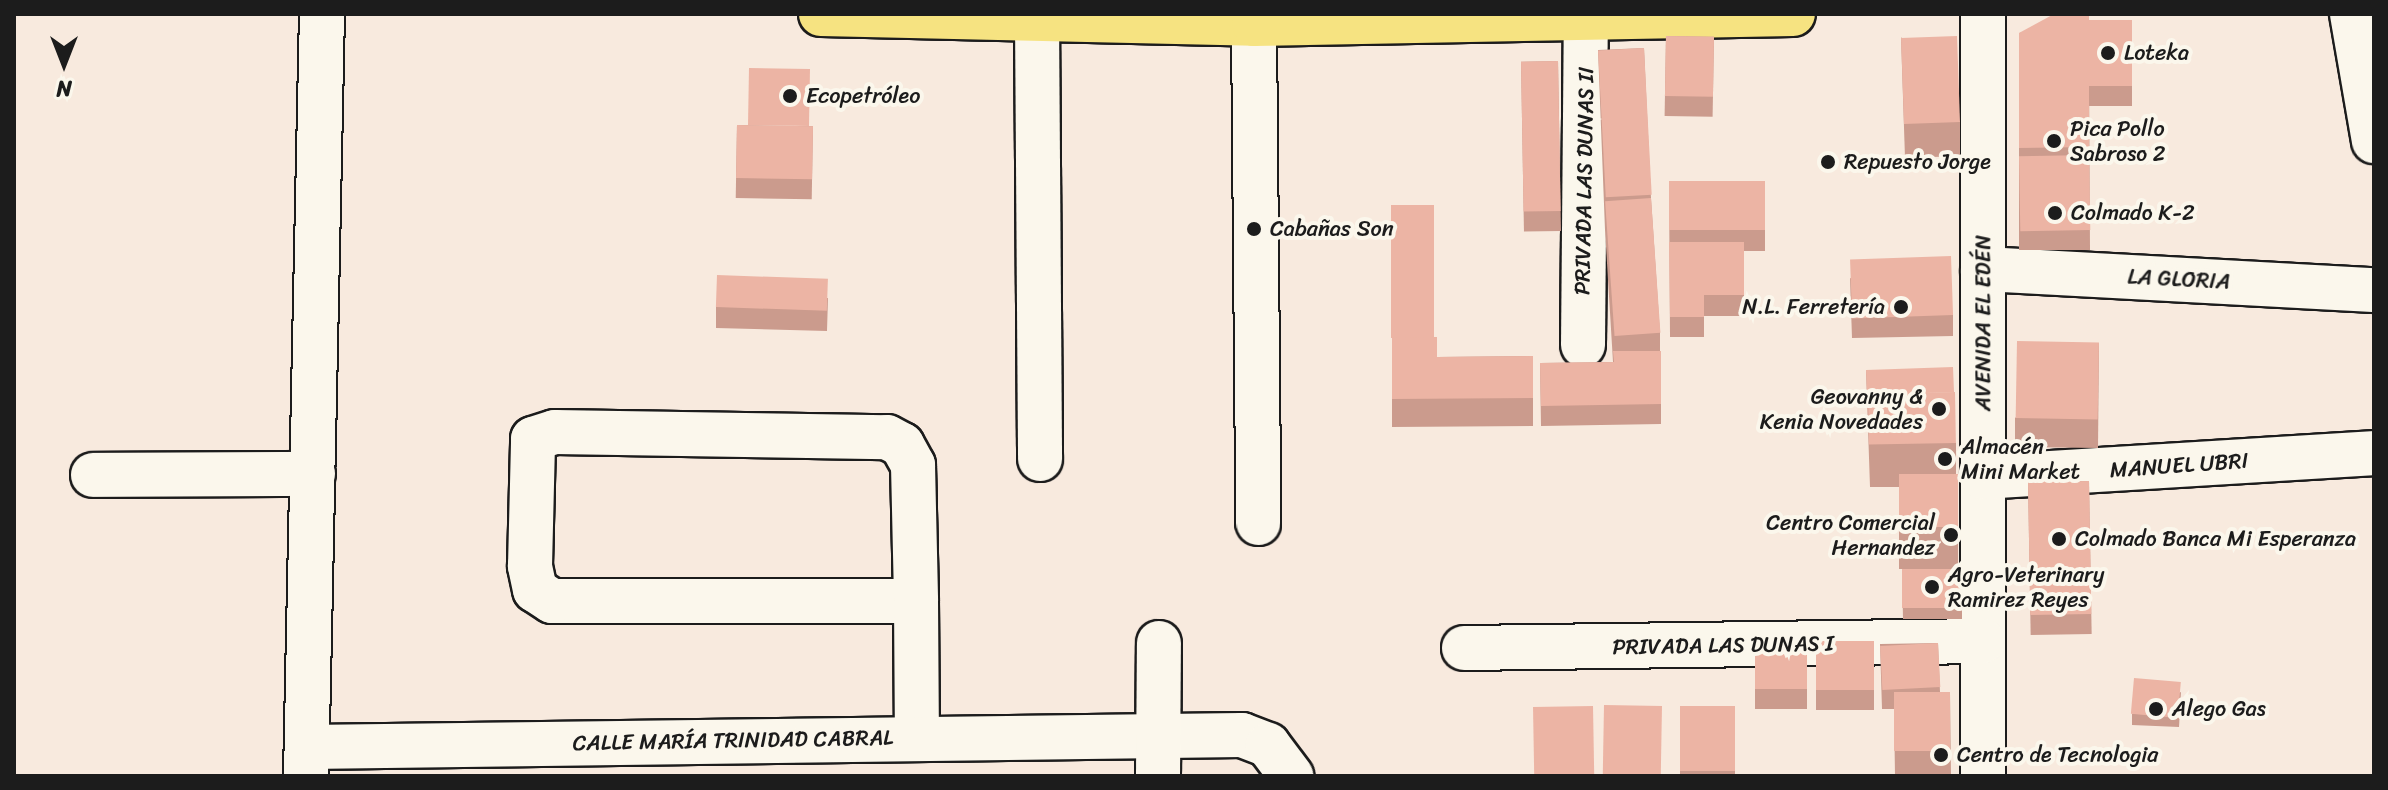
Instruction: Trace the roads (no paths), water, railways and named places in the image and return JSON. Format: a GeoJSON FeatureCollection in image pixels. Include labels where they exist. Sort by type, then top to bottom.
{"type":"FeatureCollection","features":[{"type":"Feature","properties":{"kind":"main road"},"geometry":{"type":"LineString","coordinates":[[821,14],[1254,24],[1793,14]]}},
{"type":"Feature","properties":{"kind":"street"},"geometry":{"type":"LineString","coordinates":[[307,762],[322,14]]}},
{"type":"Feature","properties":{"kind":"street","name":"AVENIDA EL EDÉN"},"geometry":{"type":"LineString","coordinates":[[1983,14],[1983,776]]}},
{"type":"Feature","properties":{"kind":"street"},"geometry":{"type":"LineString","coordinates":[[2352,14],[2374,141]]}},
{"type":"Feature","properties":{"kind":"street","name":"PRIVADA LAS DUNAS II"},"geometry":{"type":"LineString","coordinates":[[1583,345],[1586,18]]}},
{"type":"Feature","properties":{"kind":"street"},"geometry":{"type":"LineString","coordinates":[[1037,19],[1040,459]]}},
{"type":"Feature","properties":{"kind":"street"},"geometry":{"type":"LineString","coordinates":[[1254,24],[1258,523]]}},
{"type":"Feature","properties":{"kind":"street","name":"LA GLORIA"},"geometry":{"type":"LineString","coordinates":[[1983,269],[2374,290]]}},
{"type":"Feature","properties":{"kind":"street"},"geometry":{"type":"LineString","coordinates":[[916,601],[552,601],[535,590],[530,566],[533,439],[555,432],[887,437],[902,445],[913,465],[916,601],[917,737]]}},
{"type":"Feature","properties":{"kind":"street","name":"MANUEL UBRI"},"geometry":{"type":"LineString","coordinates":[[1983,477],[2374,453]]}},
{"type":"Feature","properties":{"kind":"street"},"geometry":{"type":"LineString","coordinates":[[93,475],[313,474]]}},
{"type":"Feature","properties":{"kind":"street","name":"PRIVADA LAS DUNAS I"},"geometry":{"type":"LineString","coordinates":[[1464,648],[1983,641]]}},
{"type":"Feature","properties":{"kind":"street"},"geometry":{"type":"LineString","coordinates":[[1158,776],[1159,643]]}},
{"type":"Feature","properties":{"kind":"street","name":"CALLE MARÍA TRINIDAD CABRAL"},"geometry":{"type":"LineString","coordinates":[[307,762],[917,737],[1158,732],[1242,735],[1268,745],[1291,776]]}},
{"type":"Feature","properties":{"kind":"place","name":"Loteka"},"geometry":{"type":"Point","coordinates":[2108,53]}},
{"type":"Feature","properties":{"kind":"place","name":"Ecopetróleo"},"geometry":{"type":"Point","coordinates":[790,96]}},
{"type":"Feature","properties":{"kind":"place","name":"Pica Pollo Sabroso 2"},"geometry":{"type":"Point","coordinates":[2054,141]}},
{"type":"Feature","properties":{"kind":"place","name":"Repuesto Jorge"},"geometry":{"type":"Point","coordinates":[1828,162]}},
{"type":"Feature","properties":{"kind":"place","name":"Colmado K-2"},"geometry":{"type":"Point","coordinates":[2055,213]}},
{"type":"Feature","properties":{"kind":"place","name":"Cabañas Son"},"geometry":{"type":"Point","coordinates":[1254,229]}},
{"type":"Feature","properties":{"kind":"place","name":"N.L. Ferretería"},"geometry":{"type":"Point","coordinates":[1901,307]}},
{"type":"Feature","properties":{"kind":"place","name":"Geovanny & Kenia Novedades"},"geometry":{"type":"Point","coordinates":[1939,409]}},
{"type":"Feature","properties":{"kind":"place","name":"Almacén Mini Market"},"geometry":{"type":"Point","coordinates":[1945,459]}},
{"type":"Feature","properties":{"kind":"place","name":"Centro Comercial Hernandez"},"geometry":{"type":"Point","coordinates":[1951,535]}},
{"type":"Feature","properties":{"kind":"place","name":"Colmado Banca Mi Esperanza"},"geometry":{"type":"Point","coordinates":[2059,539]}},
{"type":"Feature","properties":{"kind":"place","name":"Agro-Veterinary Ramirez Reyes"},"geometry":{"type":"Point","coordinates":[1932,587]}},
{"type":"Feature","properties":{"kind":"place","name":"Alego Gas"},"geometry":{"type":"Point","coordinates":[2156,709]}},
{"type":"Feature","properties":{"kind":"place","name":"Centro de Tecnologia"},"geometry":{"type":"Point","coordinates":[1941,755]}}]}
